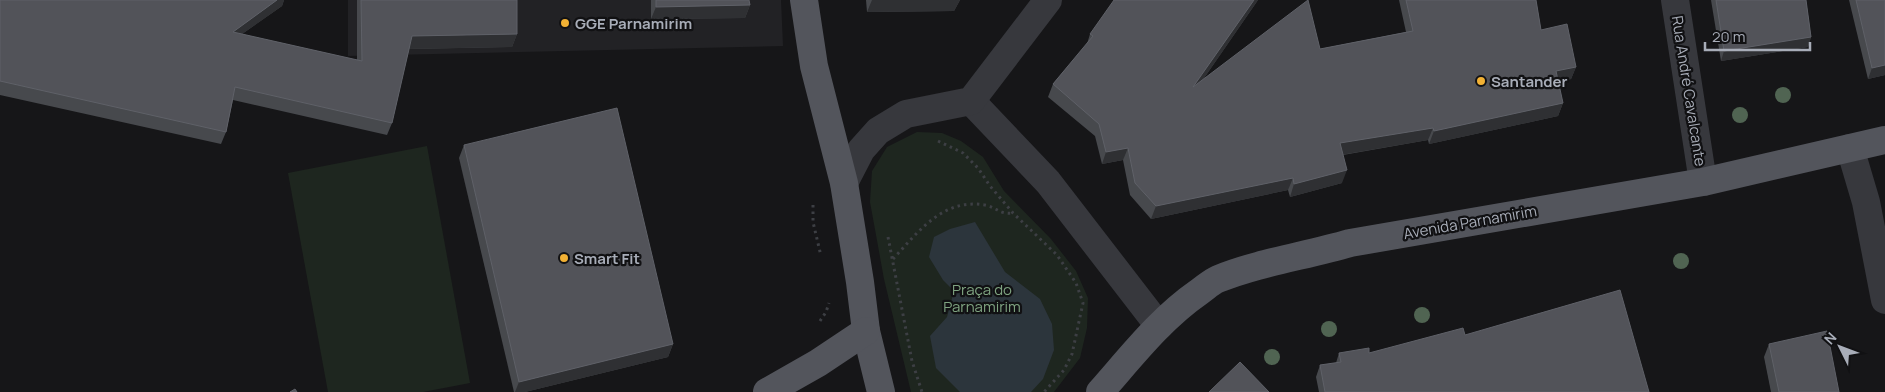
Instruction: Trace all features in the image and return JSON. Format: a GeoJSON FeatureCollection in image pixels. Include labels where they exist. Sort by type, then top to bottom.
{"type":"FeatureCollection","features":[{"type":"Feature","properties":{"kind":"main road"},"geometry":{"type":"LineString","coordinates":[[804,0],[814,66],[844,183],[866,331],[881,392]]}},
{"type":"Feature","properties":{"kind":"main road","name":"Avenida Parnamirim"},"geometry":{"type":"LineString","coordinates":[[1100,392],[1158,326],[1180,305],[1216,280],[1256,266],[1319,252],[1350,242],[1703,182],[1885,140]]}},
{"type":"Feature","properties":{"kind":"main road"},"geometry":{"type":"LineString","coordinates":[[767,392],[818,363],[866,331]]}},
{"type":"Feature","properties":{"kind":"street"},"geometry":{"type":"LineString","coordinates":[[844,183],[861,150],[878,131],[906,114],[971,101],[1048,0]]}},
{"type":"Feature","properties":{"kind":"street","name":"Rua André Cavalcante"},"geometry":{"type":"LineString","coordinates":[[1675,0],[1703,182]]}},
{"type":"Feature","properties":{"kind":"street"},"geometry":{"type":"LineString","coordinates":[[971,101],[1048,182],[1158,326]]}},
{"type":"Feature","properties":{"kind":"street"},"geometry":{"type":"LineString","coordinates":[[1850,148],[1866,202],[1885,300]]}},
{"type":"Feature","properties":{"kind":"path"},"geometry":{"type":"LineString","coordinates":[[930,142],[938,141],[963,153],[978,168],[990,186],[1013,213],[1057,255],[1076,284],[1083,303],[1072,354],[1064,370],[1044,392]]}},
{"type":"Feature","properties":{"kind":"path"},"geometry":{"type":"LineString","coordinates":[[821,258],[813,222],[813,205],[818,193],[844,183]]}},
{"type":"Feature","properties":{"kind":"path"},"geometry":{"type":"LineString","coordinates":[[893,259],[942,211],[961,204],[986,205],[1006,214],[1013,213]]}},
{"type":"Feature","properties":{"kind":"path"},"geometry":{"type":"LineString","coordinates":[[886,231],[912,361],[922,392]]}},
{"type":"Feature","properties":{"kind":"path"},"geometry":{"type":"LineString","coordinates":[[818,363],[814,338],[832,295]]}},
{"type":"Feature","properties":{"kind":"shaded area","name":"GGE Parnamirim"},"geometry":{"type":"Polygon","coordinates":[[[348,0],[781,0],[783,46],[348,56],[348,0]]]}},
{"type":"Feature","properties":{"kind":"shaded area"},"geometry":{"type":"Polygon","coordinates":[[[975,222],[1005,272],[1040,299],[1052,324],[1054,350],[1043,379],[1031,392],[960,392],[936,368],[930,336],[947,317],[954,291],[943,280],[929,257],[934,237],[950,229],[975,222]]]}},
{"type":"Feature","properties":{"kind":"green space","name":"Praça do Parnamirim"},"geometry":{"type":"Polygon","coordinates":[[[917,132],[942,133],[961,141],[983,157],[1004,191],[1051,239],[1076,271],[1088,298],[1087,328],[1080,358],[1054,392],[911,392],[884,279],[870,202],[872,171],[887,147],[917,132]]]}},
{"type":"Feature","properties":{"kind":"green space"},"geometry":{"type":"Polygon","coordinates":[[[427,146],[470,383],[423,392],[328,392],[288,173],[427,146]]]}},
{"type":"Feature","properties":{"kind":"building"},"geometry":{"type":"Polygon","coordinates":[[[0,0],[277,0],[233,32],[362,61],[361,0],[517,0],[517,34],[412,36],[392,123],[235,87],[226,132],[0,81],[0,0]]]}},
{"type":"Feature","properties":{"kind":"building"},"geometry":{"type":"Polygon","coordinates":[[[656,0],[749,0],[750,5],[656,7],[656,0]]]}},
{"type":"Feature","properties":{"kind":"building"},"geometry":{"type":"Polygon","coordinates":[[[1114,0],[1254,0],[1193,87],[1308,0],[1320,49],[1413,31],[1406,0],[1536,0],[1541,30],[1567,24],[1576,67],[1556,71],[1563,103],[1434,131],[1433,128],[1340,143],[1347,170],[1294,184],[1293,178],[1156,206],[1135,183],[1128,148],[1106,152],[1099,124],[1053,84],[1093,36],[1090,34],[1114,0]]]}},
{"type":"Feature","properties":{"kind":"building"},"geometry":{"type":"Polygon","coordinates":[[[1716,0],[1806,0],[1811,37],[1724,51],[1716,0]]]}},
{"type":"Feature","properties":{"kind":"building"},"geometry":{"type":"Polygon","coordinates":[[[1856,0],[1885,0],[1885,65],[1872,68],[1856,0]]]}},
{"type":"Feature","properties":{"kind":"building","name":"Smart Fit"},"geometry":{"type":"Polygon","coordinates":[[[617,108],[673,344],[519,382],[464,145],[617,108]]]}},
{"type":"Feature","properties":{"kind":"building"},"geometry":{"type":"Polygon","coordinates":[[[1620,290],[1649,392],[1325,392],[1320,365],[1341,362],[1339,353],[1369,348],[1369,353],[1463,328],[1465,335],[1620,290]]]}},
{"type":"Feature","properties":{"kind":"building"},"geometry":{"type":"Polygon","coordinates":[[[1827,331],[1839,392],[1779,392],[1769,344],[1827,331]]]}},
{"type":"Feature","properties":{"kind":"building"},"geometry":{"type":"Polygon","coordinates":[[[1240,362],[1269,392],[1209,392],[1240,362]]]}},
{"type":"Feature","properties":{"kind":"place","name":"GGE Parnamirim"},"geometry":{"type":"Point","coordinates":[565,23]}},
{"type":"Feature","properties":{"kind":"place","name":"Santander"},"geometry":{"type":"Point","coordinates":[1481,81]}},
{"type":"Feature","properties":{"kind":"place","name":"Smart Fit"},"geometry":{"type":"Point","coordinates":[564,258]}}]}
